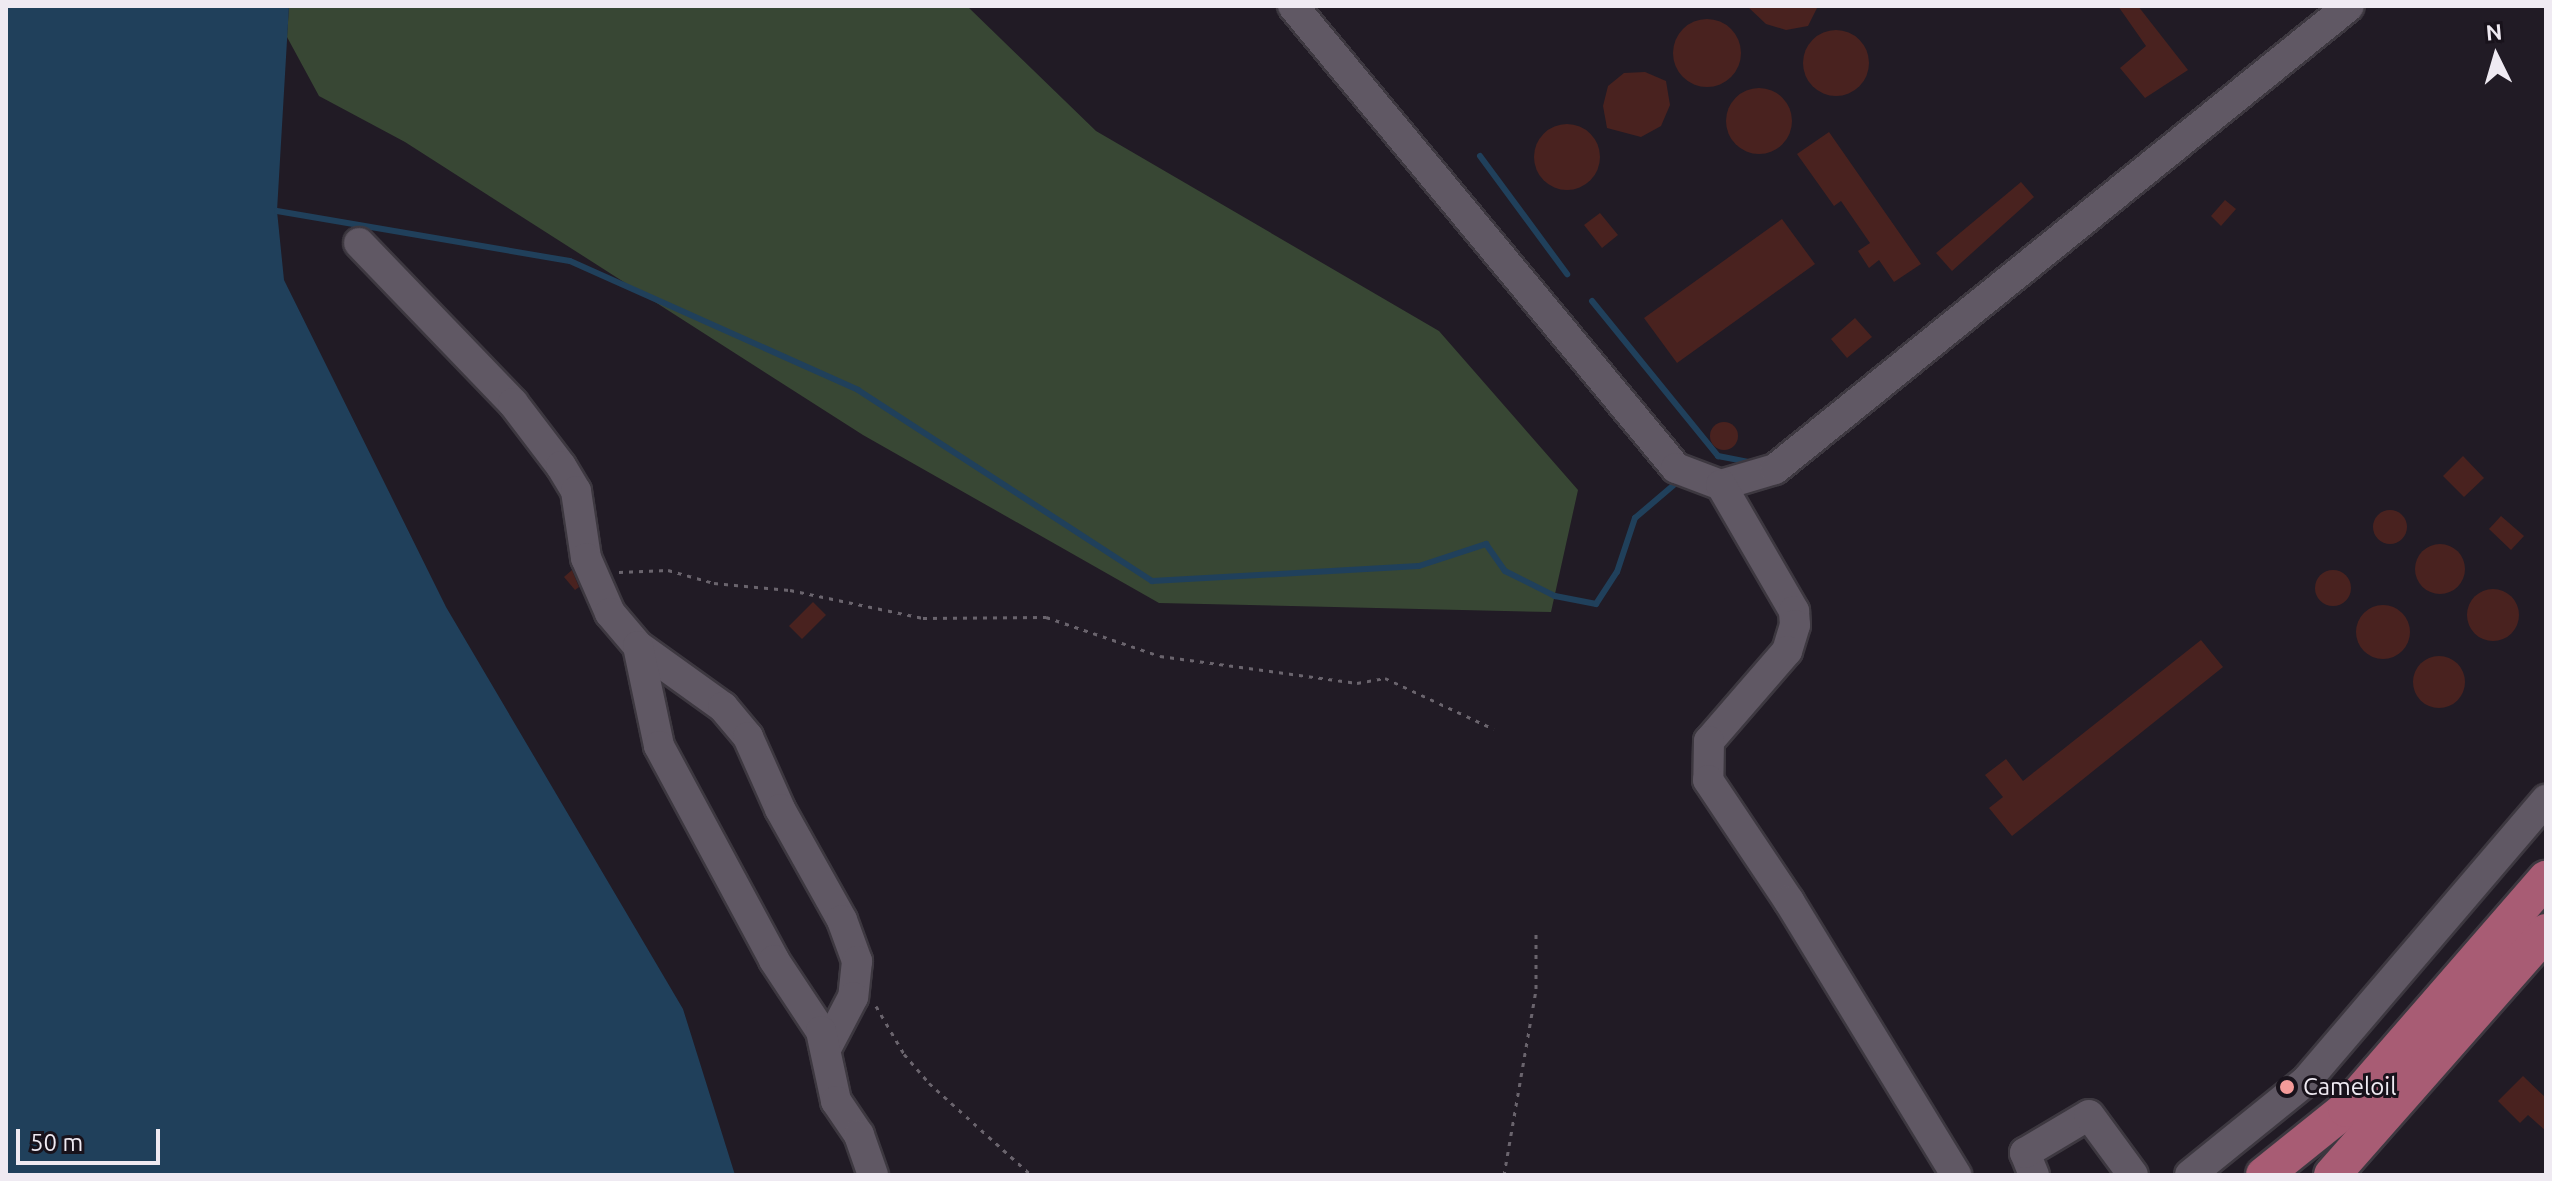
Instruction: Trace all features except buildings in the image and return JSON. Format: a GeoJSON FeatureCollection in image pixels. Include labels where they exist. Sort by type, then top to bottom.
{"type":"FeatureCollection","features":[{"type":"Feature","properties":{"kind":"main road"},"geometry":{"type":"LineString","coordinates":[[2264,1175],[2346,1109],[2546,879]]}},
{"type":"Feature","properties":{"kind":"main road"},"geometry":{"type":"LineString","coordinates":[[2332,1175],[2546,932]]}},
{"type":"Feature","properties":{"kind":"street"},"geometry":{"type":"LineString","coordinates":[[1293,6],[1676,468],[1721,485],[1775,469],[2349,6]]}},
{"type":"Feature","properties":{"kind":"street"},"geometry":{"type":"LineString","coordinates":[[359,243],[513,403],[561,466],[576,491],[591,574],[610,613],[638,646],[723,707],[748,737],[780,809],[842,920],[859,974],[827,1047]]}},
{"type":"Feature","properties":{"kind":"street"},"geometry":{"type":"LineString","coordinates":[[1721,485],[1794,611],[1795,625],[1787,651],[1709,741],[1708,780],[1789,901],[1956,1175]]}},
{"type":"Feature","properties":{"kind":"street"},"geometry":{"type":"LineString","coordinates":[[638,646],[659,746],[774,960],[827,1047],[836,1101],[859,1135],[873,1175]]}},
{"type":"Feature","properties":{"kind":"street"},"geometry":{"type":"LineString","coordinates":[[2190,1175],[2306,1081],[2546,800]]}},
{"type":"Feature","properties":{"kind":"street"},"geometry":{"type":"LineString","coordinates":[[2034,1175],[2025,1153],[2089,1115],[2133,1175]]}},
{"type":"Feature","properties":{"kind":"path"},"geometry":{"type":"LineString","coordinates":[[591,574],[668,570],[714,583],[790,590],[923,618],[1046,617],[1160,656],[1357,683],[1385,678],[1494,729]]}},
{"type":"Feature","properties":{"kind":"path"},"geometry":{"type":"LineString","coordinates":[[1504,1175],[1536,989],[1536,929]]}},
{"type":"Feature","properties":{"kind":"path"},"geometry":{"type":"LineString","coordinates":[[859,974],[904,1054],[1031,1175]]}},
{"type":"Feature","properties":{"kind":"green space"},"geometry":{"type":"Polygon","coordinates":[[[289,6],[967,6],[1096,131],[1439,331],[1578,490],[1551,612],[1159,603],[863,435],[405,142],[319,96],[287,37],[289,6]]]}},
{"type":"Feature","properties":{"kind":"water"},"geometry":{"type":"Polygon","coordinates":[[[6,6],[289,6],[277,211],[284,280],[446,607],[683,1009],[735,1175],[6,1175],[6,6]]]}},
{"type":"Feature","properties":{"kind":"waterway"},"geometry":{"type":"LineString","coordinates":[[1480,156],[1567,274]]}},
{"type":"Feature","properties":{"kind":"waterway"},"geometry":{"type":"LineString","coordinates":[[277,211],[570,261],[858,390],[1152,581],[1419,566],[1486,544],[1505,571],[1555,596],[1596,604],[1617,572],[1635,518],[1682,478]]}},
{"type":"Feature","properties":{"kind":"waterway"},"geometry":{"type":"LineString","coordinates":[[1592,301],[1718,456],[1753,463]]}},
{"type":"Feature","properties":{"kind":"place","name":"Cameloil"},"geometry":{"type":"Point","coordinates":[2287,1087]}}]}
